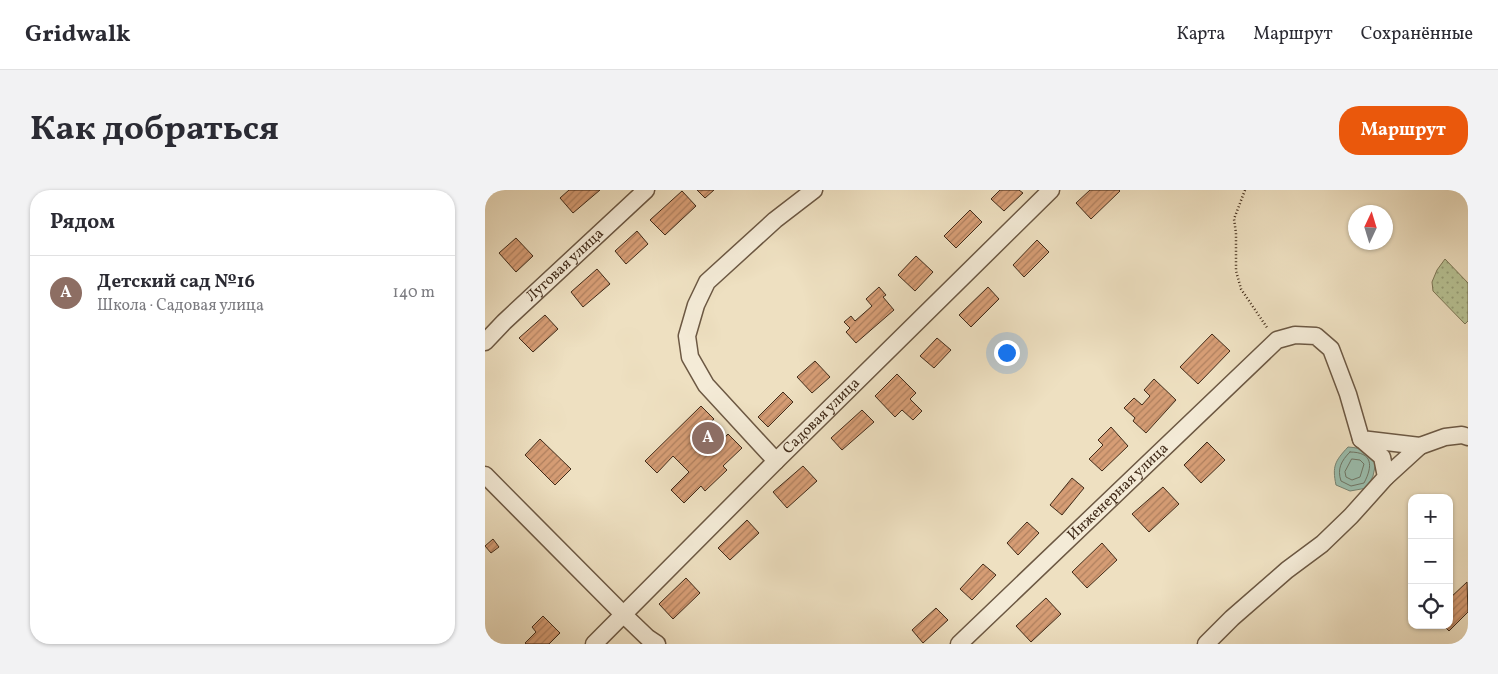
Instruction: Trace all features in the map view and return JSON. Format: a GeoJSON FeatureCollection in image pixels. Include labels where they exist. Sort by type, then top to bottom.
{"type":"FeatureCollection","features":[{"type":"Feature","properties":{"kind":"street","name":"Луговая улица"},"geometry":{"type":"LineString","coordinates":[[485,342],[646,190]]}},
{"type":"Feature","properties":{"kind":"street"},"geometry":{"type":"LineString","coordinates":[[776,461],[706,385],[690,357],[687,336],[695,305],[707,282],[775,220],[814,190]]}},
{"type":"Feature","properties":{"kind":"street","name":"Садовая улица"},"geometry":{"type":"LineString","coordinates":[[594,644],[776,461],[1051,190]]}},
{"type":"Feature","properties":{"kind":"street"},"geometry":{"type":"LineString","coordinates":[[1277,340],[1295,335],[1316,336],[1331,349],[1348,394],[1361,440],[1383,458],[1386,477]]}},
{"type":"Feature","properties":{"kind":"street","name":"Инженерная улица"},"geometry":{"type":"LineString","coordinates":[[959,644],[1277,340]]}},
{"type":"Feature","properties":{"kind":"street"},"geometry":{"type":"LineString","coordinates":[[1206,644],[1231,618],[1287,570],[1322,544],[1351,516],[1386,477],[1420,446],[1445,437],[1462,435],[1468,437]]}},
{"type":"Feature","properties":{"kind":"street"},"geometry":{"type":"LineString","coordinates":[[1361,440],[1420,446]]}},
{"type":"Feature","properties":{"kind":"street"},"geometry":{"type":"LineString","coordinates":[[485,475],[624,615],[657,644]]}},
{"type":"Feature","properties":{"kind":"path"},"geometry":{"type":"LineString","coordinates":[[1245,190],[1234,219],[1236,271],[1241,290],[1277,340]]}},
{"type":"Feature","properties":{"kind":"shaded area"},"geometry":{"type":"Polygon","coordinates":[[[1445,259],[1468,283],[1468,321],[1465,324],[1433,291],[1432,282],[1437,270],[1445,259]]]}},
{"type":"Feature","properties":{"kind":"water"},"geometry":{"type":"Polygon","coordinates":[[[1348,447],[1364,451],[1376,462],[1373,476],[1367,488],[1350,491],[1336,485],[1334,473],[1336,464],[1348,447]]]}},
{"type":"Feature","properties":{"kind":"building"},"geometry":{"type":"Polygon","coordinates":[[[569,190],[600,190],[573,213],[560,198],[569,190]]]}},
{"type":"Feature","properties":{"kind":"building"},"geometry":{"type":"Polygon","coordinates":[[[697,190],[714,190],[705,198],[697,190]]]}},
{"type":"Feature","properties":{"kind":"building"},"geometry":{"type":"Polygon","coordinates":[[[1000,190],[1019,190],[1023,193],[1004,211],[991,199],[1000,190]]]}},
{"type":"Feature","properties":{"kind":"building"},"geometry":{"type":"Polygon","coordinates":[[[1090,190],[1120,191],[1091,219],[1076,203],[1090,190]]]}},
{"type":"Feature","properties":{"kind":"building"},"geometry":{"type":"Polygon","coordinates":[[[682,191],[696,206],[665,235],[650,220],[682,191]]]}},
{"type":"Feature","properties":{"kind":"building"},"geometry":{"type":"Polygon","coordinates":[[[970,210],[982,222],[956,248],[944,236],[970,210]]]}},
{"type":"Feature","properties":{"kind":"building"},"geometry":{"type":"Polygon","coordinates":[[[637,231],[648,244],[626,264],[615,251],[637,231]]]}},
{"type":"Feature","properties":{"kind":"building"},"geometry":{"type":"Polygon","coordinates":[[[516,238],[533,256],[516,272],[499,253],[516,238]]]}},
{"type":"Feature","properties":{"kind":"building"},"geometry":{"type":"Polygon","coordinates":[[[1037,240],[1049,252],[1024,277],[1013,265],[1037,240]]]}},
{"type":"Feature","properties":{"kind":"building"},"geometry":{"type":"Polygon","coordinates":[[[916,256],[933,272],[915,291],[898,275],[916,256]]]}},
{"type":"Feature","properties":{"kind":"building"},"geometry":{"type":"Polygon","coordinates":[[[597,269],[610,284],[583,307],[571,292],[597,269]]]}},
{"type":"Feature","properties":{"kind":"building"},"geometry":{"type":"Polygon","coordinates":[[[879,287],[886,295],[883,297],[894,310],[856,343],[846,332],[850,328],[844,322],[851,316],[855,321],[872,306],[866,299],[879,287]]]}},
{"type":"Feature","properties":{"kind":"building"},"geometry":{"type":"Polygon","coordinates":[[[988,287],[999,299],[971,327],[959,315],[988,287]]]}},
{"type":"Feature","properties":{"kind":"building"},"geometry":{"type":"Polygon","coordinates":[[[545,315],[558,329],[533,352],[519,338],[545,315]]]}},
{"type":"Feature","properties":{"kind":"building"},"geometry":{"type":"Polygon","coordinates":[[[1212,334],[1230,351],[1198,384],[1180,367],[1212,334]]]}},
{"type":"Feature","properties":{"kind":"building"},"geometry":{"type":"Polygon","coordinates":[[[937,338],[951,350],[934,368],[920,356],[937,338]]]}},
{"type":"Feature","properties":{"kind":"building"},"geometry":{"type":"Polygon","coordinates":[[[815,361],[830,377],[812,393],[797,377],[815,361]]]}},
{"type":"Feature","properties":{"kind":"building"},"geometry":{"type":"Polygon","coordinates":[[[897,374],[916,393],[910,399],[922,411],[913,420],[902,410],[895,417],[875,396],[897,374]]]}},
{"type":"Feature","properties":{"kind":"building"},"geometry":{"type":"Polygon","coordinates":[[[1154,379],[1176,400],[1146,433],[1133,421],[1135,418],[1124,408],[1134,398],[1142,405],[1150,396],[1144,390],[1154,379]]]}},
{"type":"Feature","properties":{"kind":"building"},"geometry":{"type":"Polygon","coordinates":[[[783,392],[793,402],[768,427],[758,417],[783,392]]]}},
{"type":"Feature","properties":{"kind":"building"},"geometry":{"type":"Polygon","coordinates":[[[701,406],[714,419],[694,438],[709,453],[728,434],[742,448],[723,466],[727,470],[705,491],[701,486],[684,503],[671,490],[689,472],[673,456],[657,473],[645,461],[701,406]]]}},
{"type":"Feature","properties":{"kind":"building"},"geometry":{"type":"Polygon","coordinates":[[[862,410],[874,422],[842,450],[831,438],[862,410]]]}},
{"type":"Feature","properties":{"kind":"building"},"geometry":{"type":"Polygon","coordinates":[[[1111,427],[1128,446],[1102,471],[1089,459],[1103,445],[1098,440],[1111,427]]]}},
{"type":"Feature","properties":{"kind":"building"},"geometry":{"type":"Polygon","coordinates":[[[540,439],[571,469],[555,485],[525,455],[540,439]]]}},
{"type":"Feature","properties":{"kind":"building"},"geometry":{"type":"Polygon","coordinates":[[[1207,442],[1225,460],[1201,483],[1184,465],[1207,442]]]}},
{"type":"Feature","properties":{"kind":"building"},"geometry":{"type":"Polygon","coordinates":[[[803,466],[817,481],[787,508],[773,492],[803,466]]]}},
{"type":"Feature","properties":{"kind":"building"},"geometry":{"type":"Polygon","coordinates":[[[1072,478],[1084,488],[1062,515],[1050,505],[1072,478]]]}},
{"type":"Feature","properties":{"kind":"building"},"geometry":{"type":"Polygon","coordinates":[[[1163,487],[1179,504],[1149,532],[1132,514],[1163,487]]]}},
{"type":"Feature","properties":{"kind":"building"},"geometry":{"type":"Polygon","coordinates":[[[747,520],[759,533],[730,560],[718,548],[747,520]]]}},
{"type":"Feature","properties":{"kind":"building"},"geometry":{"type":"Polygon","coordinates":[[[1027,522],[1039,533],[1018,555],[1007,543],[1027,522]]]}},
{"type":"Feature","properties":{"kind":"building"},"geometry":{"type":"Polygon","coordinates":[[[493,539],[499,547],[491,553],[485,546],[493,539]]]}},
{"type":"Feature","properties":{"kind":"building"},"geometry":{"type":"Polygon","coordinates":[[[1102,543],[1117,560],[1087,588],[1072,572],[1102,543]]]}},
{"type":"Feature","properties":{"kind":"building"},"geometry":{"type":"Polygon","coordinates":[[[983,564],[996,575],[972,600],[960,589],[983,564]]]}},
{"type":"Feature","properties":{"kind":"building"},"geometry":{"type":"Polygon","coordinates":[[[686,578],[700,593],[673,619],[659,604],[686,578]]]}},
{"type":"Feature","properties":{"kind":"building"},"geometry":{"type":"Polygon","coordinates":[[[1467,582],[1468,612],[1453,627],[1453,595],[1467,582]]]}},
{"type":"Feature","properties":{"kind":"building"},"geometry":{"type":"Polygon","coordinates":[[[1046,598],[1061,614],[1031,642],[1016,626],[1046,598]]]}},
{"type":"Feature","properties":{"kind":"building"},"geometry":{"type":"Polygon","coordinates":[[[936,608],[948,620],[923,643],[912,630],[936,608]]]}},
{"type":"Feature","properties":{"kind":"building"},"geometry":{"type":"Polygon","coordinates":[[[543,616],[560,633],[549,644],[526,644],[536,632],[532,627],[543,616]]]}},
{"type":"Feature","properties":{"kind":"place","name":"Детский сад №16"},"geometry":{"type":"Point","coordinates":[708,438]}}]}
